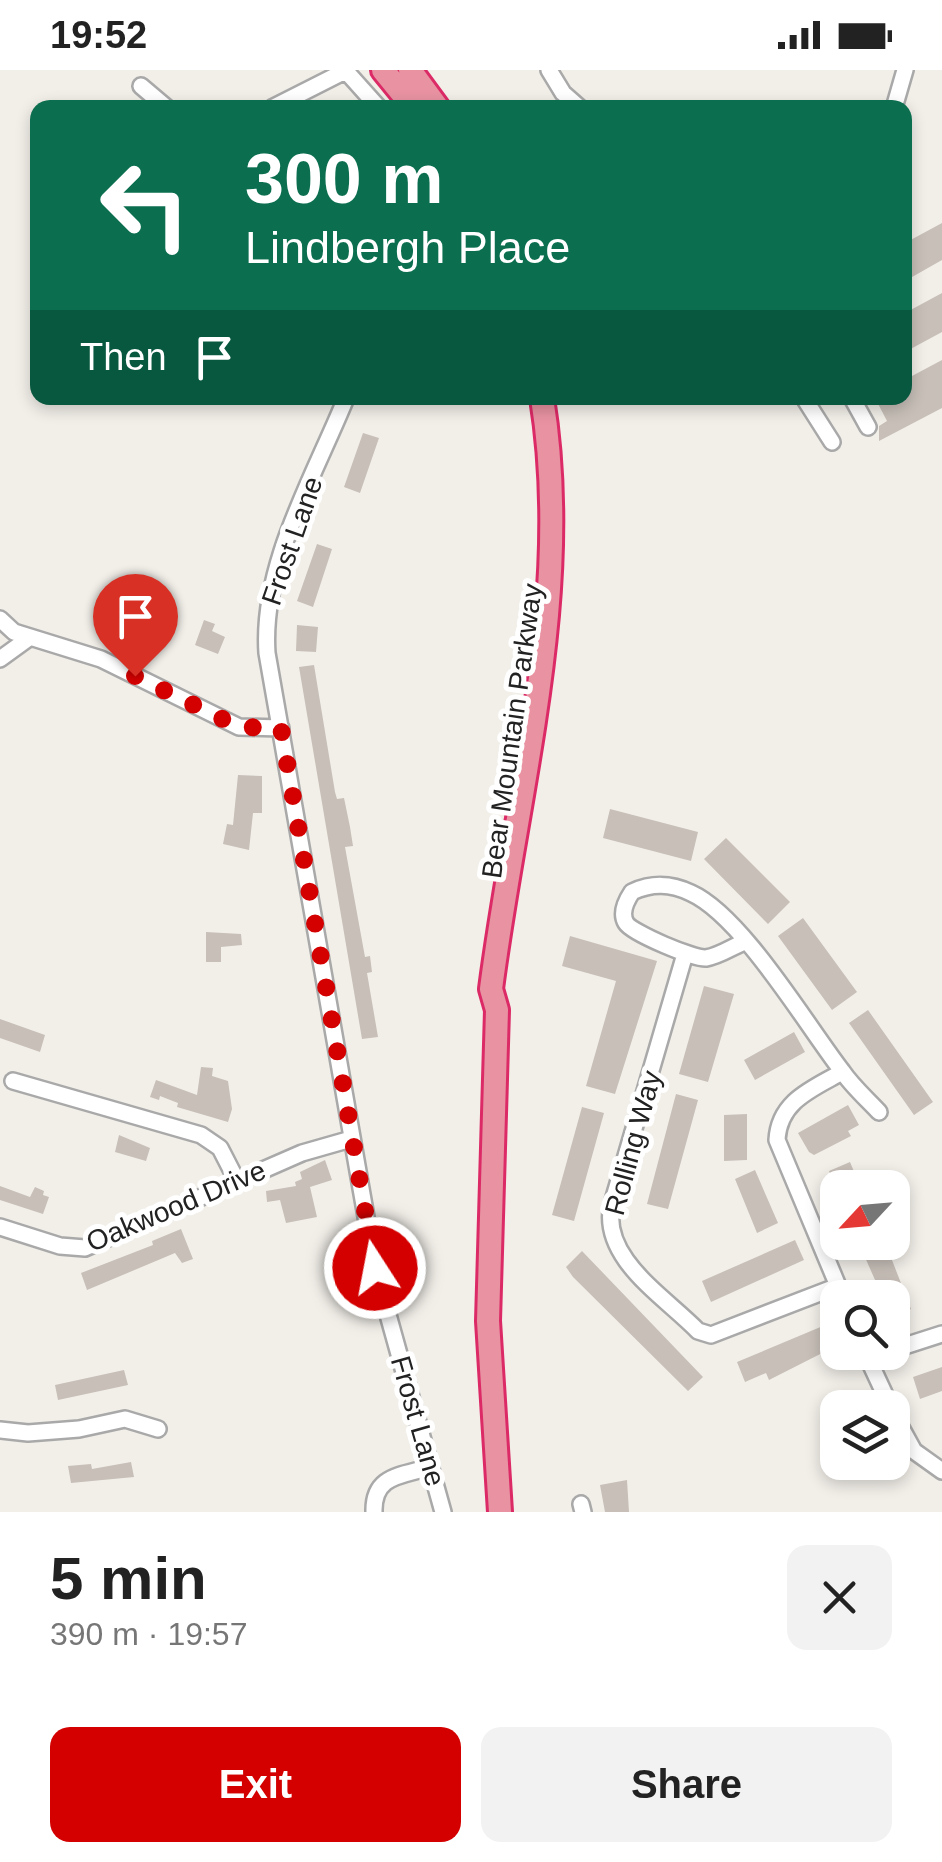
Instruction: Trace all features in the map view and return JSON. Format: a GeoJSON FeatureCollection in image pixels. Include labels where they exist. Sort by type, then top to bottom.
{"type":"FeatureCollection","features":[{"type":"Feature","properties":{"kind":"highway"},"geometry":{"type":"LineString","coordinates":[[383,70],[407,100]]}},
{"type":"Feature","properties":{"kind":"highway"},"geometry":{"type":"LineString","coordinates":[[410,70],[432,100]]}},
{"type":"Feature","properties":{"kind":"highway","name":"Bear Mountain Parkway"},"geometry":{"type":"LineString","coordinates":[[500,1512],[488,1321],[497,1010],[491,990],[550,593],[552,510],[543,405]]}},
{"type":"Feature","properties":{"kind":"highway","name":"Bear Mountain Parkway"},"geometry":{"type":"LineString","coordinates":[[497,1010],[506,991],[562,620],[566,510],[557,405]]}},
{"type":"Feature","properties":{"kind":"street"},"geometry":{"type":"LineString","coordinates":[[288,100],[346,70],[372,100]]}},
{"type":"Feature","properties":{"kind":"street"},"geometry":{"type":"LineString","coordinates":[[549,70],[573,100]]}},
{"type":"Feature","properties":{"kind":"street"},"geometry":{"type":"LineString","coordinates":[[896,100],[905,70]]}},
{"type":"Feature","properties":{"kind":"street"},"geometry":{"type":"LineString","coordinates":[[141,86],[158,100]]}},
{"type":"Feature","properties":{"kind":"street","name":"Frost Lane"},"geometry":{"type":"LineString","coordinates":[[343,405],[270,593],[265,622],[267,653],[375,1268],[442,1512]]}},
{"type":"Feature","properties":{"kind":"street"},"geometry":{"type":"LineString","coordinates":[[808,405],[832,442]]}},
{"type":"Feature","properties":{"kind":"street"},"geometry":{"type":"LineString","coordinates":[[856,405],[868,427]]}},
{"type":"Feature","properties":{"kind":"street"},"geometry":{"type":"LineString","coordinates":[[0,619],[30,638],[100,660],[239,727],[281,728]]}},
{"type":"Feature","properties":{"kind":"street"},"geometry":{"type":"LineString","coordinates":[[0,659],[30,638]]}},
{"type":"Feature","properties":{"kind":"street"},"geometry":{"type":"LineString","coordinates":[[744,942],[712,957],[686,954],[631,928],[624,914],[632,892],[660,884],[692,893],[744,942],[842,1072],[879,1112]]}},
{"type":"Feature","properties":{"kind":"street","name":"Rolling Way"},"geometry":{"type":"LineString","coordinates":[[686,954],[612,1204],[611,1236],[622,1258],[698,1331],[710,1335],[820,1299]]}},
{"type":"Feature","properties":{"kind":"street"},"geometry":{"type":"LineString","coordinates":[[835,1280],[777,1140],[782,1114],[790,1104],[842,1072]]}},
{"type":"Feature","properties":{"kind":"street"},"geometry":{"type":"LineString","coordinates":[[13,1081],[200,1135],[220,1148],[238,1182]]}},
{"type":"Feature","properties":{"kind":"street","name":"Oakwood Drive"},"geometry":{"type":"LineString","coordinates":[[0,1227],[84,1248],[302,1152],[351,1139]]}},
{"type":"Feature","properties":{"kind":"street"},"geometry":{"type":"LineString","coordinates":[[910,1344],[942,1334]]}},
{"type":"Feature","properties":{"kind":"street"},"geometry":{"type":"LineString","coordinates":[[0,1430],[28,1433],[79,1429],[125,1419],[158,1429]]}},
{"type":"Feature","properties":{"kind":"street"},"geometry":{"type":"LineString","coordinates":[[910,1443],[914,1451],[942,1471]]}},
{"type":"Feature","properties":{"kind":"street"},"geometry":{"type":"LineString","coordinates":[[374,1512],[376,1492],[384,1480],[430,1467]]}},
{"type":"Feature","properties":{"kind":"building"},"geometry":{"type":"Polygon","coordinates":[[[942,223],[942,260],[912,277],[912,239],[942,223]]]}},
{"type":"Feature","properties":{"kind":"building"},"geometry":{"type":"Polygon","coordinates":[[[942,293],[942,332],[912,348],[912,309],[942,293]]]}},
{"type":"Feature","properties":{"kind":"building"},"geometry":{"type":"Polygon","coordinates":[[[942,360],[942,408],[879,441],[879,426],[887,421],[879,405],[912,405],[912,376],[942,360]]]}},
{"type":"Feature","properties":{"kind":"building"},"geometry":{"type":"Polygon","coordinates":[[[363,433],[379,438],[360,493],[344,487],[363,433]]]}},
{"type":"Feature","properties":{"kind":"building"},"geometry":{"type":"Polygon","coordinates":[[[317,544],[332,549],[313,607],[297,601],[317,544]]]}},
{"type":"Feature","properties":{"kind":"building"},"geometry":{"type":"Polygon","coordinates":[[[204,620],[215,624],[212,631],[225,637],[218,654],[195,645],[204,620]]]}},
{"type":"Feature","properties":{"kind":"building"},"geometry":{"type":"Polygon","coordinates":[[[297,625],[318,627],[316,652],[296,651],[297,625]]]}},
{"type":"Feature","properties":{"kind":"building"},"geometry":{"type":"Polygon","coordinates":[[[314,665],[335,792],[337,799],[344,798],[350,827],[353,846],[345,847],[365,957],[370,956],[372,972],[367,973],[378,1037],[362,1039],[299,667],[314,665]]]}},
{"type":"Feature","properties":{"kind":"building"},"geometry":{"type":"Polygon","coordinates":[[[238,775],[262,776],[262,813],[253,813],[249,850],[223,844],[227,824],[233,825],[238,775]]]}},
{"type":"Feature","properties":{"kind":"building"},"geometry":{"type":"Polygon","coordinates":[[[610,809],[698,832],[691,861],[603,838],[610,809]]]}},
{"type":"Feature","properties":{"kind":"building"},"geometry":{"type":"Polygon","coordinates":[[[726,838],[790,902],[768,924],[704,859],[726,838]]]}},
{"type":"Feature","properties":{"kind":"building"},"geometry":{"type":"Polygon","coordinates":[[[803,918],[857,992],[832,1010],[778,936],[803,918]]]}},
{"type":"Feature","properties":{"kind":"building"},"geometry":{"type":"Polygon","coordinates":[[[206,932],[241,934],[242,945],[221,947],[221,962],[206,962],[206,932]]]}},
{"type":"Feature","properties":{"kind":"building"},"geometry":{"type":"Polygon","coordinates":[[[570,936],[657,961],[615,1094],[586,1086],[616,981],[562,966],[570,936]]]}},
{"type":"Feature","properties":{"kind":"building"},"geometry":{"type":"Polygon","coordinates":[[[704,986],[734,994],[708,1082],[679,1074],[704,986]]]}},
{"type":"Feature","properties":{"kind":"building"},"geometry":{"type":"Polygon","coordinates":[[[868,1010],[933,1102],[914,1115],[849,1023],[868,1010]]]}},
{"type":"Feature","properties":{"kind":"building"},"geometry":{"type":"Polygon","coordinates":[[[0,1019],[45,1035],[40,1052],[0,1038],[0,1019]]]}},
{"type":"Feature","properties":{"kind":"building"},"geometry":{"type":"Polygon","coordinates":[[[794,1032],[805,1052],[755,1080],[744,1060],[794,1032]]]}},
{"type":"Feature","properties":{"kind":"building"},"geometry":{"type":"Polygon","coordinates":[[[201,1067],[213,1068],[212,1076],[228,1081],[232,1109],[228,1122],[177,1107],[178,1103],[160,1096],[159,1100],[150,1097],[156,1080],[197,1095],[201,1067]]]}},
{"type":"Feature","properties":{"kind":"building"},"geometry":{"type":"Polygon","coordinates":[[[676,1094],[698,1100],[668,1209],[647,1204],[676,1094]]]}},
{"type":"Feature","properties":{"kind":"building"},"geometry":{"type":"Polygon","coordinates":[[[848,1105],[859,1125],[848,1131],[851,1136],[814,1155],[809,1152],[798,1133],[848,1105]]]}},
{"type":"Feature","properties":{"kind":"building"},"geometry":{"type":"Polygon","coordinates":[[[582,1107],[604,1113],[574,1221],[552,1215],[582,1107]]]}},
{"type":"Feature","properties":{"kind":"building"},"geometry":{"type":"Polygon","coordinates":[[[747,1114],[747,1160],[724,1161],[724,1115],[747,1114]]]}},
{"type":"Feature","properties":{"kind":"building"},"geometry":{"type":"Polygon","coordinates":[[[119,1135],[150,1148],[146,1161],[115,1152],[119,1135]]]}},
{"type":"Feature","properties":{"kind":"building"},"geometry":{"type":"Polygon","coordinates":[[[325,1160],[332,1180],[310,1187],[317,1217],[286,1223],[280,1200],[267,1202],[266,1191],[296,1186],[295,1182],[302,1179],[300,1172],[325,1160]]]}},
{"type":"Feature","properties":{"kind":"building"},"geometry":{"type":"Polygon","coordinates":[[[850,1162],[853,1170],[831,1170],[850,1162]]]}},
{"type":"Feature","properties":{"kind":"building"},"geometry":{"type":"Polygon","coordinates":[[[755,1170],[778,1223],[757,1233],[735,1179],[755,1170]]]}},
{"type":"Feature","properties":{"kind":"building"},"geometry":{"type":"Polygon","coordinates":[[[0,1186],[30,1197],[35,1187],[44,1191],[43,1195],[49,1197],[43,1214],[0,1200],[0,1186]]]}},
{"type":"Feature","properties":{"kind":"building"},"geometry":{"type":"Polygon","coordinates":[[[181,1229],[193,1259],[182,1263],[175,1253],[87,1290],[81,1273],[153,1245],[152,1241],[181,1229]]]}},
{"type":"Feature","properties":{"kind":"building"},"geometry":{"type":"Polygon","coordinates":[[[795,1240],[804,1260],[711,1302],[702,1281],[795,1240]]]}},
{"type":"Feature","properties":{"kind":"building"},"geometry":{"type":"Polygon","coordinates":[[[582,1251],[703,1377],[688,1391],[573,1277],[566,1267],[582,1251]]]}},
{"type":"Feature","properties":{"kind":"building"},"geometry":{"type":"Polygon","coordinates":[[[866,1260],[892,1260],[900,1280],[875,1280],[866,1260]]]}},
{"type":"Feature","properties":{"kind":"building"},"geometry":{"type":"Polygon","coordinates":[[[820,1327],[820,1354],[769,1380],[766,1373],[745,1382],[737,1362],[820,1327]]]}},
{"type":"Feature","properties":{"kind":"building"},"geometry":{"type":"Polygon","coordinates":[[[942,1367],[942,1391],[920,1399],[913,1377],[942,1367]]]}},
{"type":"Feature","properties":{"kind":"building"},"geometry":{"type":"Polygon","coordinates":[[[124,1370],[128,1385],[58,1400],[55,1385],[124,1370]]]}},
{"type":"Feature","properties":{"kind":"building"},"geometry":{"type":"Polygon","coordinates":[[[131,1462],[134,1477],[71,1483],[68,1466],[91,1464],[92,1469],[131,1462]]]}},
{"type":"Feature","properties":{"kind":"building"},"geometry":{"type":"Polygon","coordinates":[[[627,1480],[629,1512],[605,1512],[600,1485],[627,1480]]]}},
{"type":"Feature","properties":{"kind":"route"},"geometry":{"type":"LineString","coordinates":[[135,676],[239,727],[281,728],[375,1268]]}}]}
